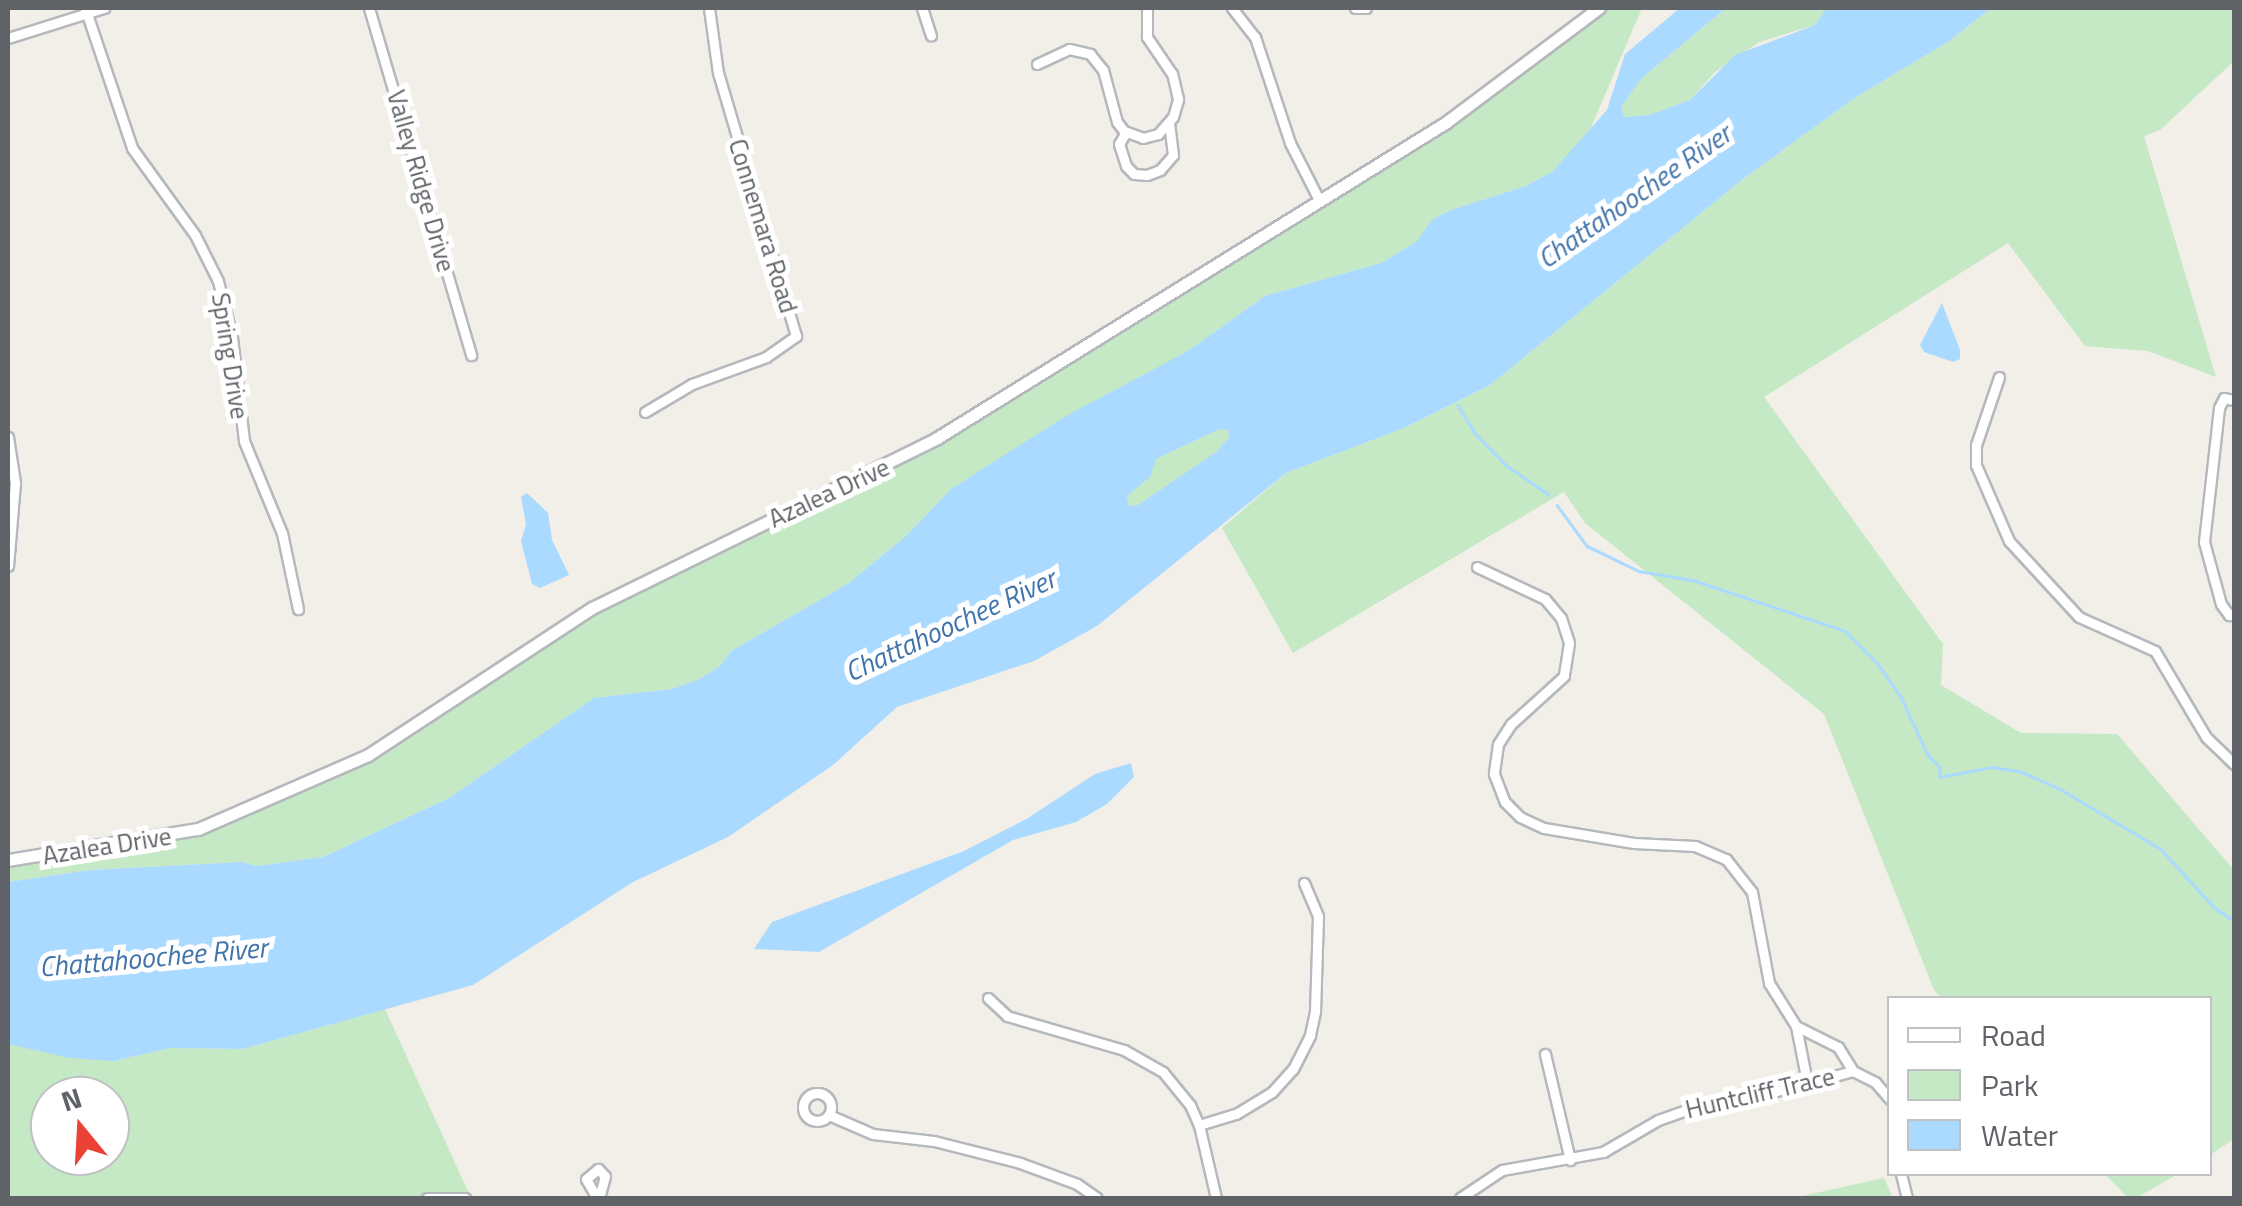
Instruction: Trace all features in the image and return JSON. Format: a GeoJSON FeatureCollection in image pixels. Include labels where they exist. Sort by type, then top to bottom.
{"type":"FeatureCollection","features":[{"type":"Feature","properties":{"kind":"street"},"geometry":{"type":"LineString","coordinates":[[8,38],[86,10],[104,8]]}},
{"type":"Feature","properties":{"kind":"street","name":"Valley Ridge Drive"},"geometry":{"type":"LineString","coordinates":[[370,8],[471,356]]}},
{"type":"Feature","properties":{"kind":"street","name":"Connemara Road"},"geometry":{"type":"LineString","coordinates":[[645,412],[692,384],[766,357],[796,336],[718,73],[709,8]]}},
{"type":"Feature","properties":{"kind":"street"},"geometry":{"type":"LineString","coordinates":[[922,8],[931,36]]}},
{"type":"Feature","properties":{"kind":"street"},"geometry":{"type":"LineString","coordinates":[[1037,64],[1068,49],[1090,54],[1103,70],[1117,122],[1126,132],[1150,137],[1169,123],[1176,108],[1175,83],[1148,37],[1148,8]]}},
{"type":"Feature","properties":{"kind":"street"},"geometry":{"type":"LineString","coordinates":[[1232,8],[1256,36],[1290,144],[1320,202]]}},
{"type":"Feature","properties":{"kind":"street"},"geometry":{"type":"LineString","coordinates":[[1355,8],[1366,8]]}},
{"type":"Feature","properties":{"kind":"street","name":"Azalea Drive"},"geometry":{"type":"LineString","coordinates":[[8,860],[182,834],[315,782],[395,740],[592,608],[903,457],[1458,114],[1599,8]]}},
{"type":"Feature","properties":{"kind":"street","name":"Spring Drive"},"geometry":{"type":"LineString","coordinates":[[86,10],[132,148],[152,182],[195,235],[218,281],[232,337],[244,441],[282,533],[298,610]]}},
{"type":"Feature","properties":{"kind":"street"},"geometry":{"type":"LineString","coordinates":[[1126,132],[1119,144],[1126,166],[1134,174],[1148,175],[1160,170],[1173,156],[1169,123]]}},
{"type":"Feature","properties":{"kind":"street"},"geometry":{"type":"LineString","coordinates":[[2000,377],[1976,446],[1976,465],[2009,542],[2079,617],[2156,651],[2206,737],[2234,764]]}},
{"type":"Feature","properties":{"kind":"street"},"geometry":{"type":"LineString","coordinates":[[2234,400],[2224,398],[2219,408],[2204,542],[2222,604],[2229,615],[2234,613]]}},
{"type":"Feature","properties":{"kind":"street"},"geometry":{"type":"LineString","coordinates":[[8,437],[14,483],[8,566]]}},
{"type":"Feature","properties":{"kind":"street"},"geometry":{"type":"LineString","coordinates":[[1477,567],[1545,598],[1561,618],[1569,643],[1564,676],[1511,724],[1498,744],[1494,774],[1505,802],[1520,817],[1544,828],[1634,842],[1695,846],[1726,859],[1752,892],[1768,983],[1796,1026],[1807,1082]]}},
{"type":"Feature","properties":{"kind":"street"},"geometry":{"type":"LineString","coordinates":[[1199,1126],[1236,1114],[1272,1092],[1292,1069],[1310,1036],[1315,1012],[1318,916],[1304,883]]}},
{"type":"Feature","properties":{"kind":"street"},"geometry":{"type":"LineString","coordinates":[[988,998],[1007,1016],[1146,1060],[1178,1087],[1199,1126],[1216,1198]]}},
{"type":"Feature","properties":{"kind":"street"},"geometry":{"type":"LineString","coordinates":[[1796,1026],[1838,1046],[1854,1071]]}},
{"type":"Feature","properties":{"kind":"street"},"geometry":{"type":"LineString","coordinates":[[1545,1054],[1570,1160]]}},
{"type":"Feature","properties":{"kind":"street","name":"Huntcliff Trace"},"geometry":{"type":"LineString","coordinates":[[1460,1198],[1502,1170],[1570,1160],[1614,1148],[1680,1111],[1854,1071],[1875,1082],[1887,1096]]}},
{"type":"Feature","properties":{"kind":"street"},"geometry":{"type":"LineString","coordinates":[[829,1115],[872,1134],[934,1141],[1022,1164],[1077,1184],[1097,1198]]}},
{"type":"Feature","properties":{"kind":"street"},"geometry":{"type":"LineString","coordinates":[[427,1198],[464,1198]]}},
{"type":"Feature","properties":{"kind":"green space"},"geometry":{"type":"Polygon","coordinates":[[[1586,8],[1642,8],[1589,132],[1552,172],[1526,186],[1448,211],[1432,220],[1416,242],[1381,263],[1265,296],[1188,351],[951,489],[906,536],[849,583],[731,651],[720,666],[698,680],[671,689],[594,698],[449,798],[323,857],[257,866],[241,862],[90,870],[8,882],[8,865],[197,835],[310,788],[448,710],[565,631],[801,506],[993,397],[1465,104],[1586,8]]]}},
{"type":"Feature","properties":{"kind":"green space"},"geometry":{"type":"Polygon","coordinates":[[[1726,8],[1827,8],[1815,25],[1759,42],[1715,72],[1690,100],[1649,115],[1623,117],[1621,107],[1642,78],[1726,8]]]}},
{"type":"Feature","properties":{"kind":"green space"},"geometry":{"type":"Polygon","coordinates":[[[1991,8],[2234,8],[2234,61],[2160,130],[2144,136],[2216,377],[2148,351],[2085,346],[2008,243],[1764,397],[1943,644],[1941,685],[2021,733],[2117,734],[2234,870],[2234,1139],[2212,1154],[2212,996],[1940,996],[1934,990],[1824,714],[1585,523],[1564,492],[1293,653],[1222,528],[1286,473],[1404,428],[1490,385],[1743,179],[1856,97],[1948,42],[1991,8]]]}},
{"type":"Feature","properties":{"kind":"green space"},"geometry":{"type":"Polygon","coordinates":[[[1220,429],[1228,429],[1229,437],[1216,452],[1138,505],[1129,506],[1127,496],[1150,474],[1156,459],[1220,429]]]}},
{"type":"Feature","properties":{"kind":"green space"},"geometry":{"type":"Polygon","coordinates":[[[385,1009],[471,1198],[8,1198],[8,1044],[114,1061],[170,1048],[242,1049],[385,1009]]]}},
{"type":"Feature","properties":{"kind":"green space"},"geometry":{"type":"Polygon","coordinates":[[[2107,1176],[2174,1176],[2136,1198],[2128,1198],[2107,1176]]]}},
{"type":"Feature","properties":{"kind":"green space"},"geometry":{"type":"Polygon","coordinates":[[[1884,1178],[1893,1198],[1793,1198],[1884,1178]]]}},
{"type":"Feature","properties":{"kind":"water","name":"Chattahoochee River"},"geometry":{"type":"Polygon","coordinates":[[[1680,8],[1726,8],[1642,78],[1621,107],[1624,117],[1649,115],[1690,100],[1735,55],[1815,25],[1827,8],[1991,8],[1948,42],[1856,97],[1743,179],[1490,385],[1404,428],[1286,473],[1097,626],[1034,661],[897,707],[833,765],[728,837],[633,882],[473,985],[242,1049],[170,1048],[114,1061],[70,1058],[8,1044],[8,882],[90,870],[241,862],[257,866],[323,857],[449,798],[594,698],[671,689],[698,680],[720,666],[731,651],[849,583],[906,536],[951,489],[1066,416],[1188,351],[1265,296],[1381,263],[1416,242],[1432,220],[1448,211],[1526,186],[1552,172],[1607,110],[1625,54],[1680,8]],[[1220,429],[1156,459],[1150,477],[1127,496],[1129,506],[1138,505],[1216,452],[1229,437],[1228,430],[1220,429]]]}},
{"type":"Feature","properties":{"kind":"water"},"geometry":{"type":"Polygon","coordinates":[[[1942,303],[1960,350],[1960,359],[1953,362],[1924,352],[1920,345],[1942,303]]]}},
{"type":"Feature","properties":{"kind":"water"},"geometry":{"type":"Polygon","coordinates":[[[527,493],[548,513],[552,540],[569,575],[540,588],[532,584],[521,541],[526,524],[521,497],[527,493]]]}},
{"type":"Feature","properties":{"kind":"water"},"geometry":{"type":"Polygon","coordinates":[[[1131,763],[1134,777],[1107,804],[1076,822],[1013,840],[819,952],[754,949],[772,922],[964,851],[1028,818],[1095,774],[1131,763]]]}},
{"type":"Feature","properties":{"kind":"waterway"},"geometry":{"type":"LineString","coordinates":[[1458,405],[1475,433],[1506,465],[1548,494]]}},
{"type":"Feature","properties":{"kind":"waterway"},"geometry":{"type":"LineString","coordinates":[[1557,505],[1587,546],[1639,571],[1693,580],[1845,631],[1878,664],[1901,697],[1928,755],[1940,767],[1940,777],[1992,767],[2022,772],[2060,789],[2161,849],[2214,907],[2234,921]]}}]}
